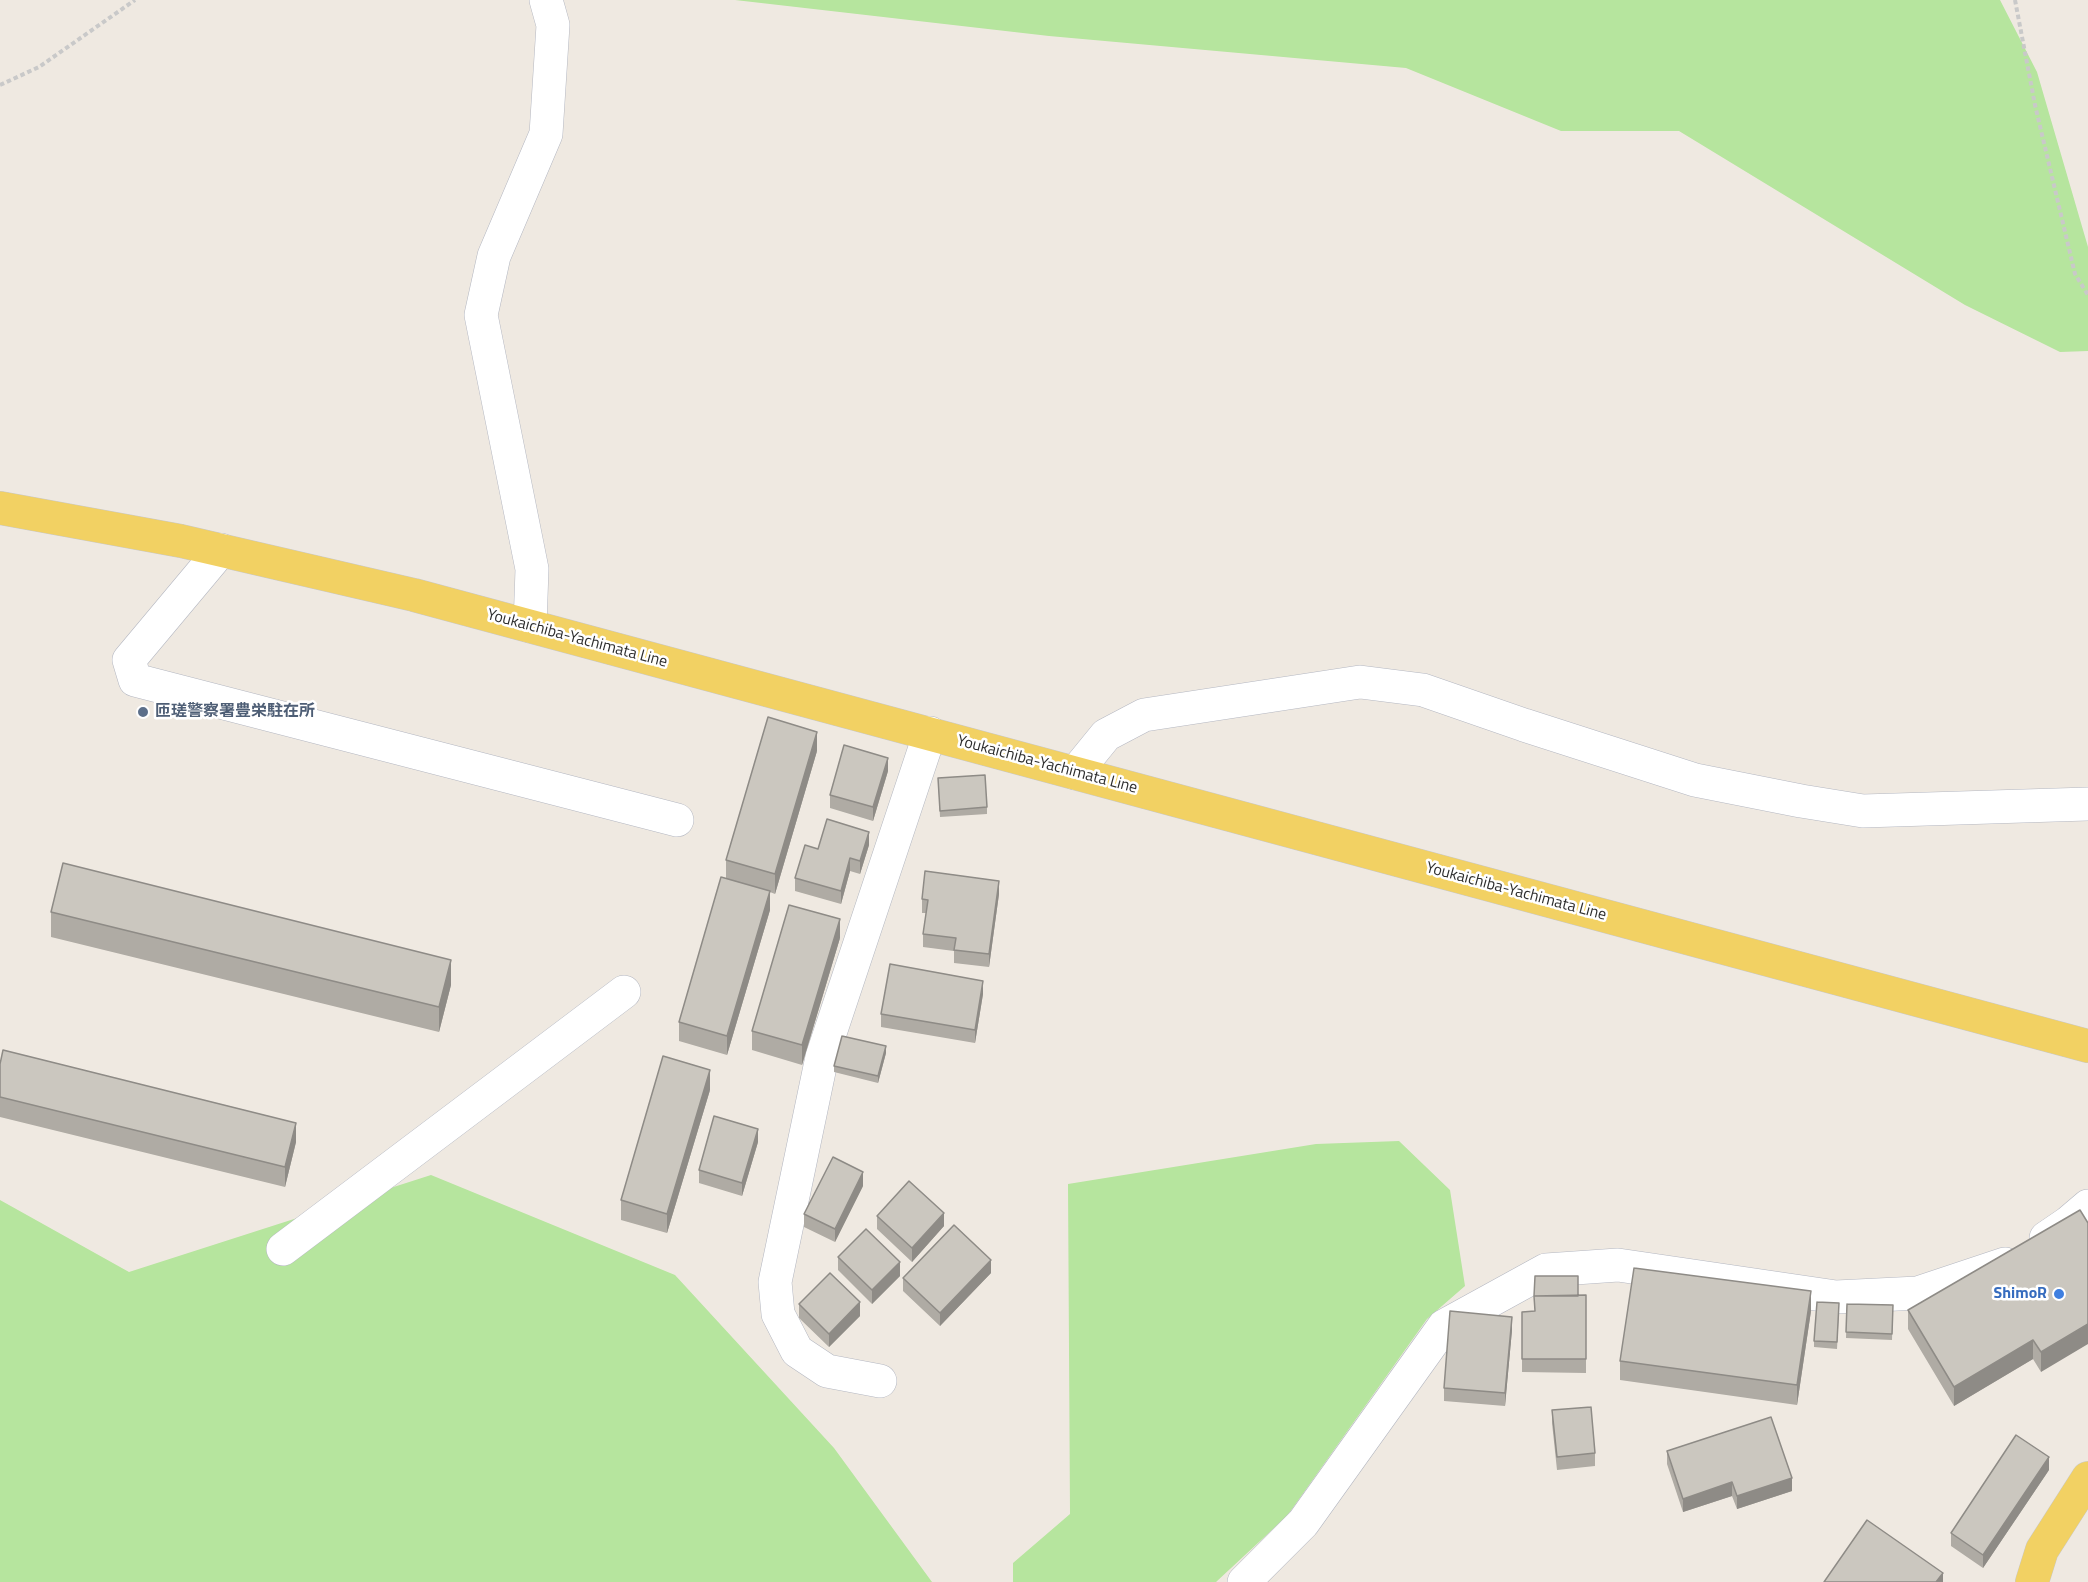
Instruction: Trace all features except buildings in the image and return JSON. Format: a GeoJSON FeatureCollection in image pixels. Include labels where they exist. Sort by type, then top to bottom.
{"type":"FeatureCollection","features":[{"type":"Feature","properties":{"kind":"main road","name":"Youkaichiba-Yachimata Line"},"geometry":{"type":"LineString","coordinates":[[0,508],[181,541],[414,595],[2088,1046]]}},
{"type":"Feature","properties":{"kind":"main road"},"geometry":{"type":"LineString","coordinates":[[2032,1582],[2042,1550],[2088,1478]]}},
{"type":"Feature","properties":{"kind":"street"},"geometry":{"type":"LineString","coordinates":[[530,626],[532,569],[481,315],[494,256],[546,134],[553,25],[546,0]]}},
{"type":"Feature","properties":{"kind":"street"},"geometry":{"type":"LineString","coordinates":[[221,550],[129,660],[135,680],[677,820]]}},
{"type":"Feature","properties":{"kind":"street"},"geometry":{"type":"LineString","coordinates":[[1075,773],[1106,735],[1144,715],[1360,682],[1423,690],[1695,780],[1863,811],[2088,804]]}},
{"type":"Feature","properties":{"kind":"street"},"geometry":{"type":"LineString","coordinates":[[880,1381],[827,1371],[797,1351],[778,1314],[775,1282],[822,1057],[930,734]]}},
{"type":"Feature","properties":{"kind":"street"},"geometry":{"type":"LineString","coordinates":[[283,1249],[624,992]]}},
{"type":"Feature","properties":{"kind":"street"},"geometry":{"type":"LineString","coordinates":[[1244,1582],[1303,1523],[1444,1326],[1546,1270],[1618,1265],[1836,1297],[1918,1293],[2007,1263],[2068,1223],[2088,1206]]}},
{"type":"Feature","properties":{"kind":"path"},"geometry":{"type":"LineString","coordinates":[[0,85],[39,67],[135,0]]}},
{"type":"Feature","properties":{"kind":"path"},"geometry":{"type":"LineString","coordinates":[[2015,0],[2035,105],[2075,274],[2088,295]]}},
{"type":"Feature","properties":{"kind":"green space"},"geometry":{"type":"Polygon","coordinates":[[[735,0],[2000,0],[2037,72],[2088,247],[2088,351],[2060,352],[1965,305],[1679,131],[1561,131],[1406,68],[1049,36],[735,0]]]}},
{"type":"Feature","properties":{"kind":"green space"},"geometry":{"type":"Polygon","coordinates":[[[1399,1141],[1450,1190],[1465,1286],[1427,1319],[1287,1516],[1216,1582],[1013,1582],[1013,1563],[1070,1514],[1068,1184],[1316,1144],[1399,1141]]]}},
{"type":"Feature","properties":{"kind":"green space"},"geometry":{"type":"Polygon","coordinates":[[[431,1175],[675,1275],[834,1448],[932,1582],[0,1582],[0,1200],[129,1272],[431,1175]]]}},
{"type":"Feature","properties":{"kind":"place","name":"匝瑳警察署豊栄駐在所"},"geometry":{"type":"Point","coordinates":[143,712]}},
{"type":"Feature","properties":{"kind":"place","name":"ShimoR"},"geometry":{"type":"Point","coordinates":[2059,1294]}}]}
